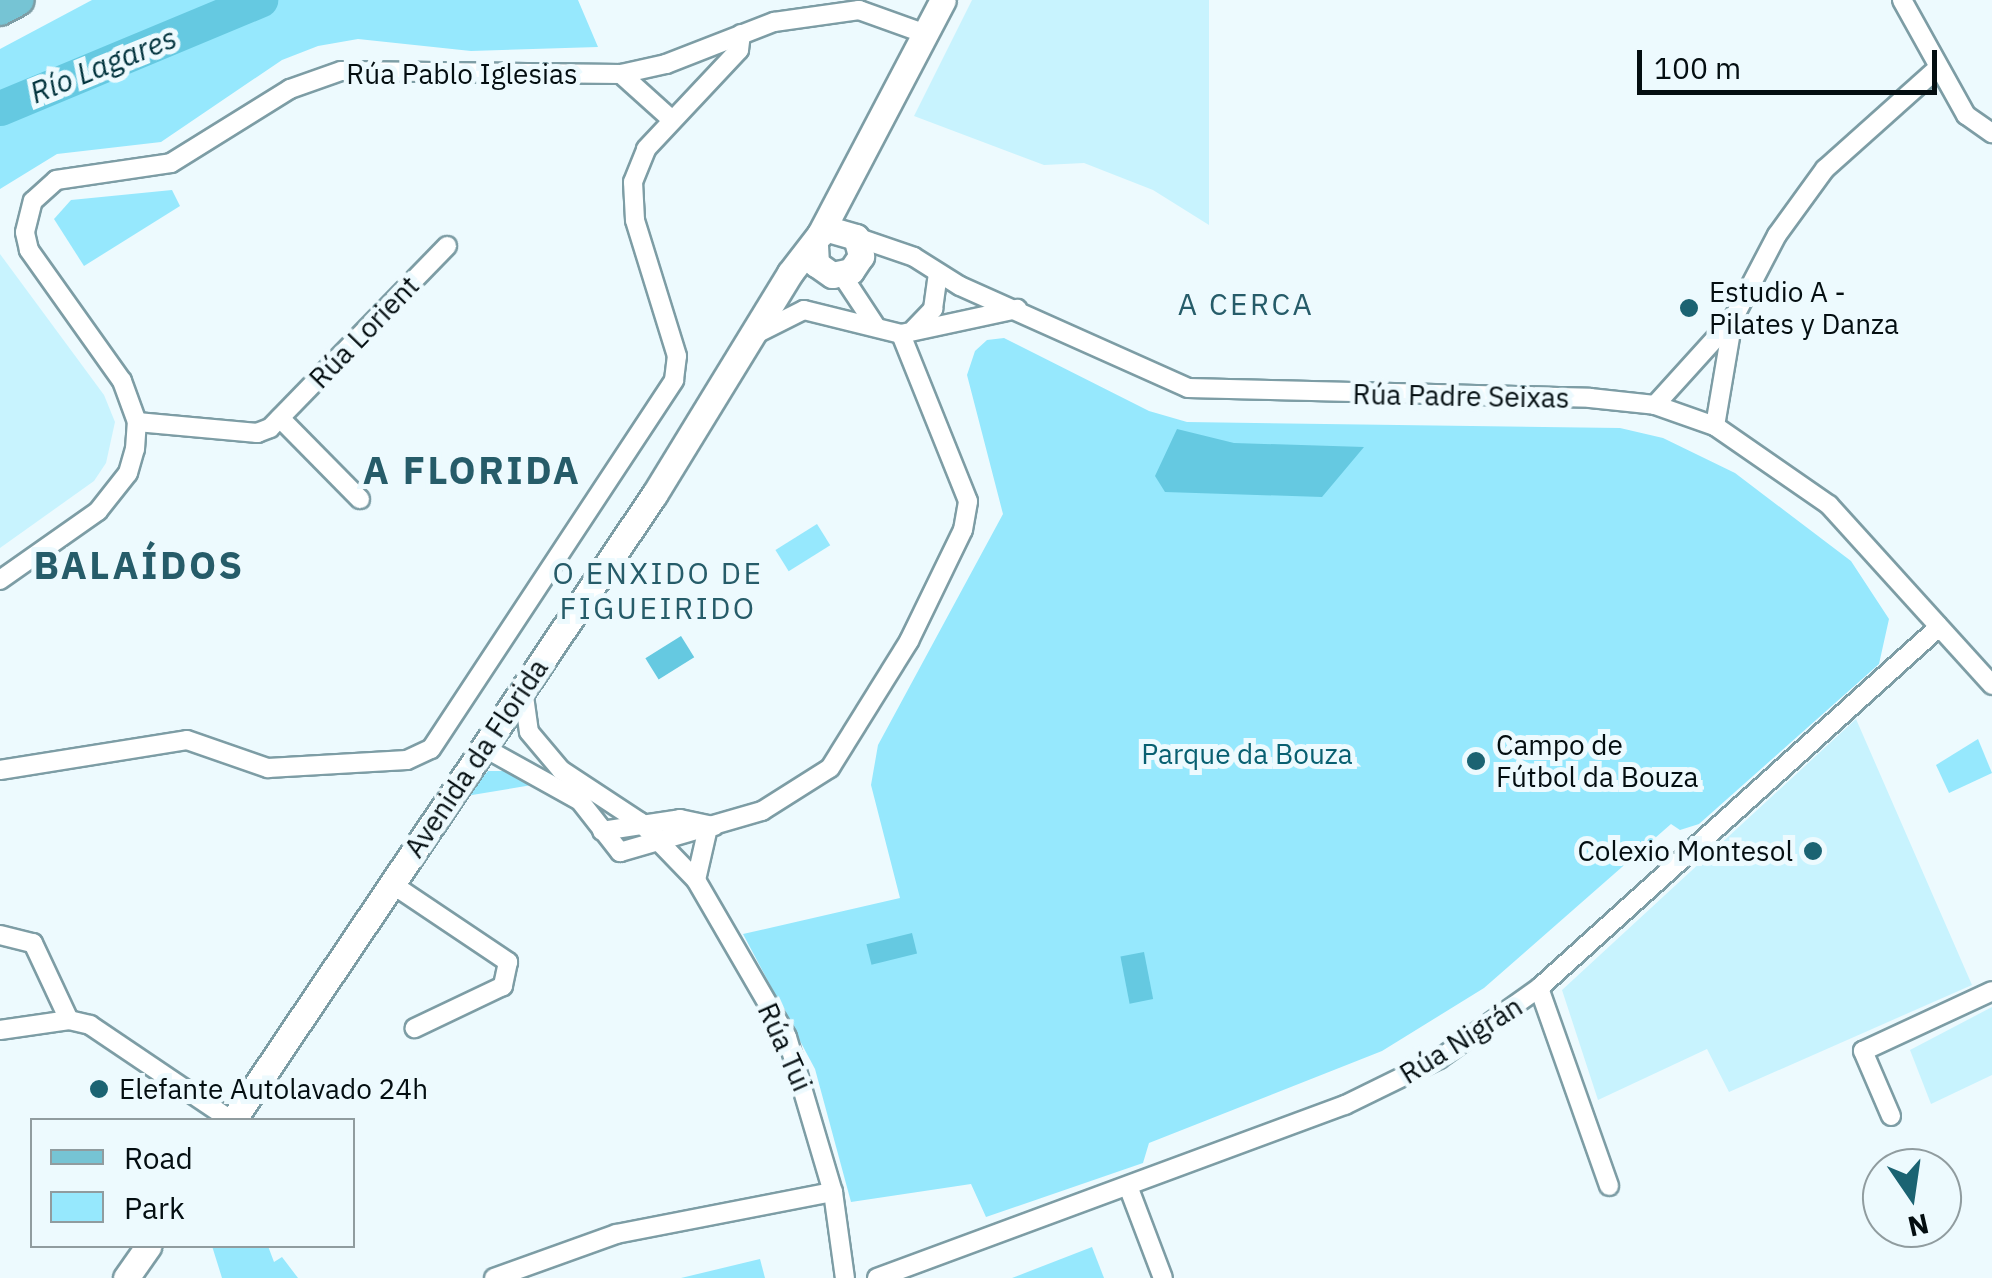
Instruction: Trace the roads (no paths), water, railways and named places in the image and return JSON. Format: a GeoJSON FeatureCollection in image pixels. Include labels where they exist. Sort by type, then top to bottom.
{"type":"FeatureCollection","features":[{"type":"Feature","properties":{"kind":"main road"},"geometry":{"type":"LineString","coordinates":[[0,10],[19,0]]}},
{"type":"Feature","properties":{"kind":"main road","name":"Avenida da Florida"},"geometry":{"type":"LineString","coordinates":[[233,1118],[759,332],[776,299],[818,238],[943,0]]}},
{"type":"Feature","properties":{"kind":"main road"},"geometry":{"type":"LineString","coordinates":[[776,299],[837,275],[861,256],[842,186]]}},
{"type":"Feature","properties":{"kind":"main road"},"geometry":{"type":"LineString","coordinates":[[837,275],[816,264],[818,238],[852,233]]}},
{"type":"Feature","properties":{"kind":"main road"},"geometry":{"type":"LineString","coordinates":[[126,1278],[147,1248]]}},
{"type":"Feature","properties":{"kind":"street"},"geometry":{"type":"LineString","coordinates":[[1902,0],[1966,115],[1992,134]]}},
{"type":"Feature","properties":{"kind":"street","name":"Rúa Pablo Iglesias"},"geometry":{"type":"LineString","coordinates":[[136,422],[122,381],[29,250],[25,232],[33,201],[56,180],[171,164],[290,89],[341,71],[621,74],[691,55],[800,16],[859,10],[926,34]]}},
{"type":"Feature","properties":{"kind":"street"},"geometry":{"type":"LineString","coordinates":[[0,770],[187,740],[268,768],[407,760],[431,749],[674,380],[678,356],[632,200],[638,164],[671,119],[739,50],[741,34]]}},
{"type":"Feature","properties":{"kind":"street"},"geometry":{"type":"LineString","coordinates":[[688,100],[697,76],[691,55]]}},
{"type":"Feature","properties":{"kind":"street"},"geometry":{"type":"LineString","coordinates":[[1656,405],[1733,319],[1776,234],[1825,169],[1937,69]]}},
{"type":"Feature","properties":{"kind":"street"},"geometry":{"type":"LineString","coordinates":[[621,74],[671,119]]}},
{"type":"Feature","properties":{"kind":"street","name":"Rúa Padre Seixas"},"geometry":{"type":"LineString","coordinates":[[852,233],[914,257],[938,276],[1018,309],[1157,377],[1213,392],[1590,398],[1656,405],[1715,426],[1795,476],[1829,505],[1992,685]]}},
{"type":"Feature","properties":{"kind":"street","name":"Rúa Lorient"},"geometry":{"type":"LineString","coordinates":[[136,422],[257,433],[280,418],[447,246]]}},
{"type":"Feature","properties":{"kind":"street"},"geometry":{"type":"LineString","coordinates":[[837,275],[875,325]]}},
{"type":"Feature","properties":{"kind":"street"},"geometry":{"type":"LineString","coordinates":[[908,332],[932,310],[938,276]]}},
{"type":"Feature","properties":{"kind":"street"},"geometry":{"type":"LineString","coordinates":[[759,332],[804,310],[908,332],[1018,309]]}},
{"type":"Feature","properties":{"kind":"street"},"geometry":{"type":"LineString","coordinates":[[1715,426],[1733,319]]}},
{"type":"Feature","properties":{"kind":"street"},"geometry":{"type":"LineString","coordinates":[[662,842],[762,811],[830,768],[857,734],[962,530],[968,500],[908,332]]}},
{"type":"Feature","properties":{"kind":"street"},"geometry":{"type":"LineString","coordinates":[[280,418],[360,499]]}},
{"type":"Feature","properties":{"kind":"street"},"geometry":{"type":"LineString","coordinates":[[0,580],[114,495],[136,449],[136,422]]}},
{"type":"Feature","properties":{"kind":"street","name":"Rúa Nigrán"},"geometry":{"type":"LineString","coordinates":[[877,1278],[1376,1092],[1465,1042],[1539,988],[1939,627]]}},
{"type":"Feature","properties":{"kind":"street","name":"Rúa Tui"},"geometry":{"type":"LineString","coordinates":[[523,690],[529,732],[560,770],[640,822],[696,880],[787,1037],[833,1192],[845,1278]]}},
{"type":"Feature","properties":{"kind":"street","name":"Rúa Tui"},"geometry":{"type":"LineString","coordinates":[[483,747],[527,767],[580,801],[620,852],[662,842]]}},
{"type":"Feature","properties":{"kind":"street","name":"Rúa Tui"},"geometry":{"type":"LineString","coordinates":[[527,767],[560,770]]}},
{"type":"Feature","properties":{"kind":"street"},"geometry":{"type":"LineString","coordinates":[[602,831],[640,822],[680,819],[710,829]]}},
{"type":"Feature","properties":{"kind":"street"},"geometry":{"type":"LineString","coordinates":[[696,880],[710,829]]}},
{"type":"Feature","properties":{"kind":"street","name":"Avenida da Florida"},"geometry":{"type":"LineString","coordinates":[[392,884],[508,962],[503,986],[415,1028]]}},
{"type":"Feature","properties":{"kind":"street"},"geometry":{"type":"LineString","coordinates":[[0,935],[33,943],[68,1020]]}},
{"type":"Feature","properties":{"kind":"street"},"geometry":{"type":"LineString","coordinates":[[1539,988],[1609,1186]]}},
{"type":"Feature","properties":{"kind":"street"},"geometry":{"type":"LineString","coordinates":[[1891,1116],[1863,1051],[1992,991]]}},
{"type":"Feature","properties":{"kind":"street"},"geometry":{"type":"LineString","coordinates":[[0,1030],[68,1020],[108,1037],[229,1118]]}},
{"type":"Feature","properties":{"kind":"street"},"geometry":{"type":"LineString","coordinates":[[1128,1186],[1163,1278]]}},
{"type":"Feature","properties":{"kind":"street"},"geometry":{"type":"LineString","coordinates":[[494,1278],[616,1234],[833,1192]]}},
{"type":"Feature","properties":{"kind":"waterway","name":"Río Lagares"},"geometry":{"type":"LineString","coordinates":[[0,108],[260,0]]}},
{"type":"Feature","properties":{"kind":"place","name":"Estudio A - Pilates y Danza"},"geometry":{"type":"Point","coordinates":[1689,308]}},
{"type":"Feature","properties":{"kind":"place","name":"Campo de Fútbol da Bouza"},"geometry":{"type":"Point","coordinates":[1476,761]}},
{"type":"Feature","properties":{"kind":"place","name":"Colexio Montesol"},"geometry":{"type":"Point","coordinates":[1813,851]}},
{"type":"Feature","properties":{"kind":"place","name":"Elefante Autolavado 24h"},"geometry":{"type":"Point","coordinates":[99,1089]}},
{"type":"Feature","properties":{"kind":"district","name":"A CERCA"},"geometry":{"type":"Point","coordinates":[1246,304]}},
{"type":"Feature","properties":{"kind":"district","name":"A FLORIDA"},"geometry":{"type":"Point","coordinates":[472,470]}},
{"type":"Feature","properties":{"kind":"district","name":"BALAÍDOS"},"geometry":{"type":"Point","coordinates":[139,565]}},
{"type":"Feature","properties":{"kind":"district","name":"O ENXIDO DE FIGUEIRIDO"},"geometry":{"type":"Point","coordinates":[658,590]}},
{"type":"Feature","properties":{"kind":"park label","name":"Parque da Bouza"},"geometry":{"type":"Point","coordinates":[1247,754]}}]}
